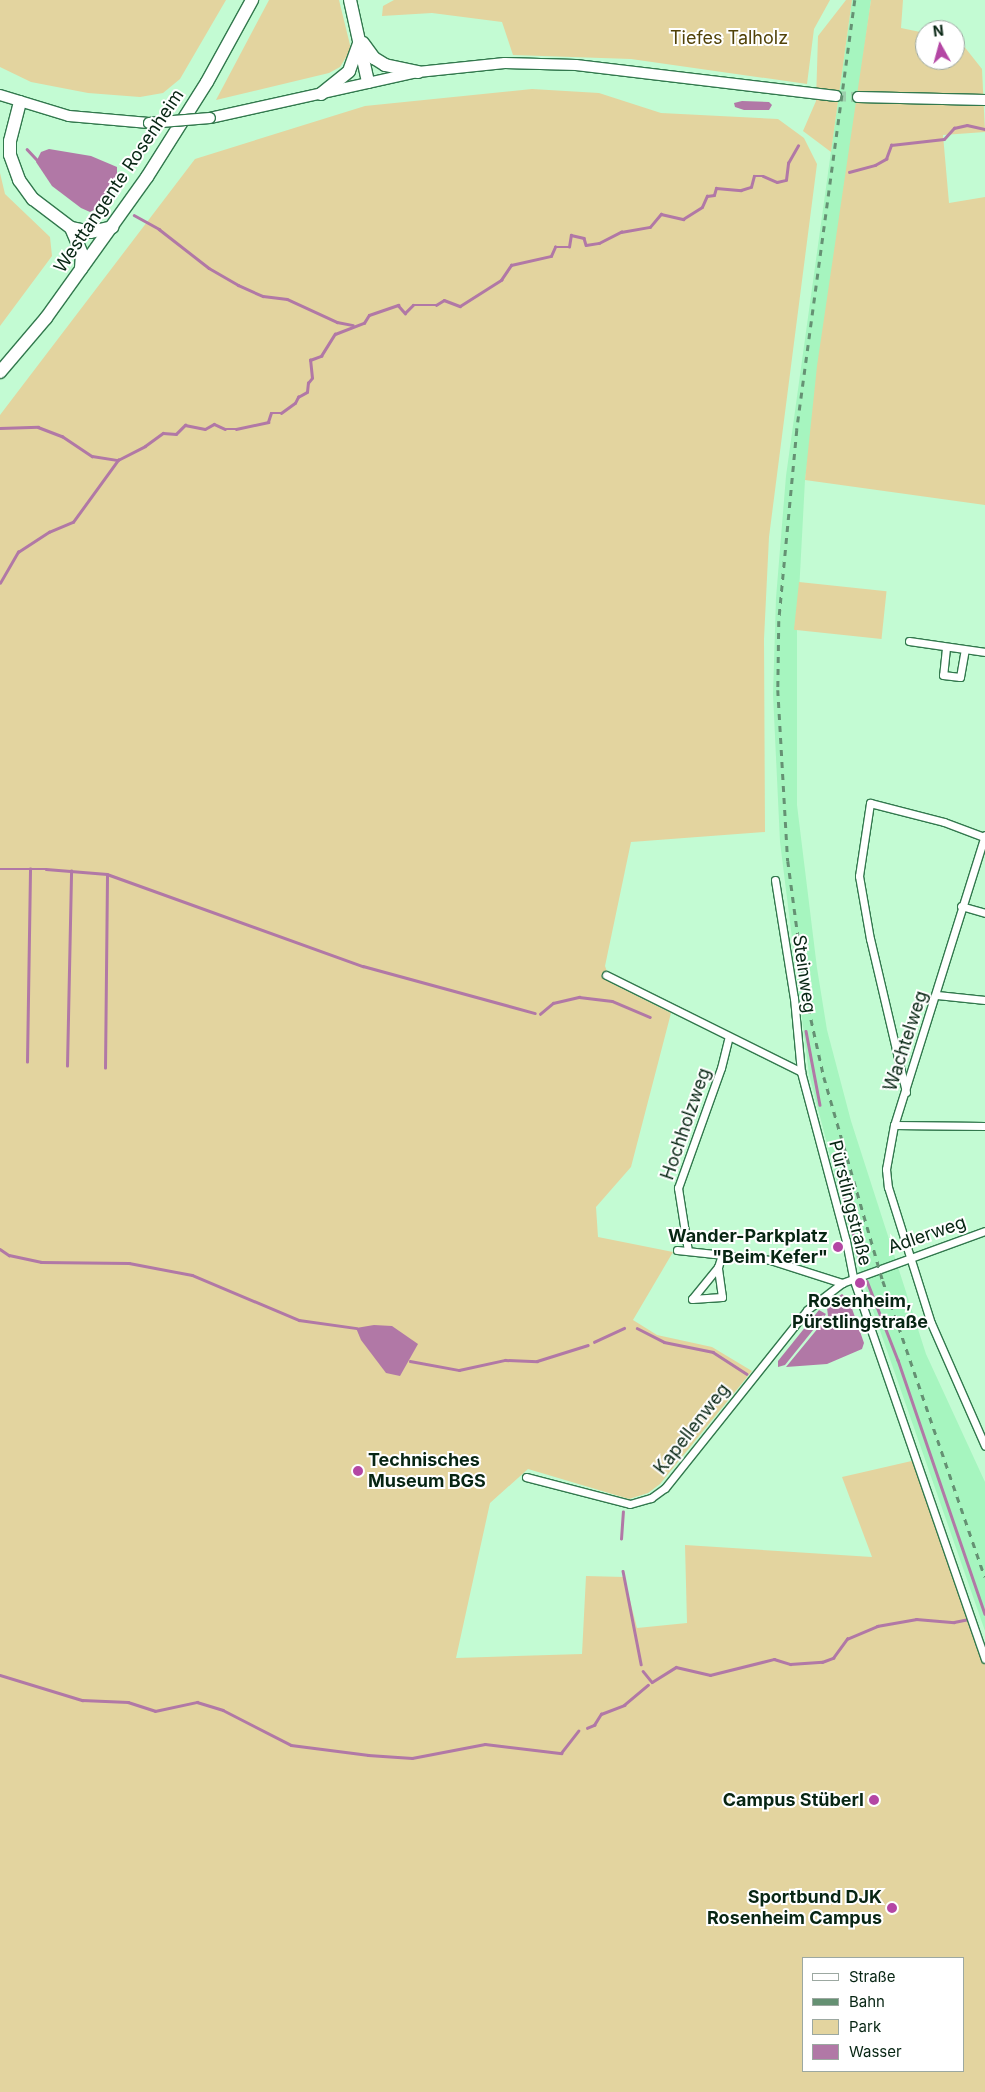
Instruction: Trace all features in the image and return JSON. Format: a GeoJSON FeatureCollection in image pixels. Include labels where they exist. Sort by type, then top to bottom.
{"type":"FeatureCollection","features":[{"type":"Feature","properties":{"kind":"highway","name":"Westtangente Rosenheim"},"geometry":{"type":"LineString","coordinates":[[0,372],[112,227],[207,82],[252,0]]}},
{"type":"Feature","properties":{"kind":"highway"},"geometry":{"type":"LineString","coordinates":[[350,0],[360,38],[368,82]]}},
{"type":"Feature","properties":{"kind":"highway"},"geometry":{"type":"LineString","coordinates":[[360,38],[374,58],[385,65],[418,72]]}},
{"type":"Feature","properties":{"kind":"highway"},"geometry":{"type":"LineString","coordinates":[[321,94],[349,71],[360,38]]}},
{"type":"Feature","properties":{"kind":"highway"},"geometry":{"type":"LineString","coordinates":[[20,102],[10,141],[10,155],[19,180],[33,199],[71,228],[91,232],[112,227]]}},
{"type":"Feature","properties":{"kind":"highway"},"geometry":{"type":"LineString","coordinates":[[71,228],[82,254],[81,269]]}},
{"type":"Feature","properties":{"kind":"street"},"geometry":{"type":"LineString","coordinates":[[0,95],[69,116],[150,123],[210,118],[418,72],[505,63],[576,65],[836,96]]}},
{"type":"Feature","properties":{"kind":"street"},"geometry":{"type":"LineString","coordinates":[[858,97],[985,100]]}},
{"type":"Feature","properties":{"kind":"street"},"geometry":{"type":"LineString","coordinates":[[909,642],[985,652]]}},
{"type":"Feature","properties":{"kind":"street"},"geometry":{"type":"LineString","coordinates":[[946,648],[943,676],[960,677],[964,650]]}},
{"type":"Feature","properties":{"kind":"street"},"geometry":{"type":"LineString","coordinates":[[906,1092],[870,939],[860,876],[870,803],[944,822],[985,836]]}},
{"type":"Feature","properties":{"kind":"street","name":"Wachtelweg"},"geometry":{"type":"LineString","coordinates":[[985,836],[961,906],[937,995],[894,1125],[886,1169],[888,1187],[909,1258],[952,1374],[985,1446]]}},
{"type":"Feature","properties":{"kind":"street","name":"Steinweg"},"geometry":{"type":"LineString","coordinates":[[775,880],[794,998],[801,1072]]}},
{"type":"Feature","properties":{"kind":"street"},"geometry":{"type":"LineString","coordinates":[[961,906],[985,913]]}},
{"type":"Feature","properties":{"kind":"street"},"geometry":{"type":"LineString","coordinates":[[606,975],[801,1072]]}},
{"type":"Feature","properties":{"kind":"street"},"geometry":{"type":"LineString","coordinates":[[937,995],[985,1000]]}},
{"type":"Feature","properties":{"kind":"street","name":"Hochholzweg"},"geometry":{"type":"LineString","coordinates":[[688,1251],[678,1188],[721,1068],[729,1037]]}},
{"type":"Feature","properties":{"kind":"street","name":"Pürstlingstraße"},"geometry":{"type":"LineString","coordinates":[[801,1072],[846,1240],[853,1278],[985,1659]]}},
{"type":"Feature","properties":{"kind":"street"},"geometry":{"type":"LineString","coordinates":[[894,1125],[985,1126]]}},
{"type":"Feature","properties":{"kind":"street","name":"Adlerweg"},"geometry":{"type":"LineString","coordinates":[[842,1283],[985,1230]]}},
{"type":"Feature","properties":{"kind":"street"},"geometry":{"type":"LineString","coordinates":[[677,1250],[770,1260],[842,1283]]}},
{"type":"Feature","properties":{"kind":"street"},"geometry":{"type":"LineString","coordinates":[[718,1267],[722,1297],[692,1299],[718,1267],[722,1255]]}},
{"type":"Feature","properties":{"kind":"street","name":"Kapellenweg"},"geometry":{"type":"LineString","coordinates":[[526,1476],[630,1504],[651,1498],[675,1475],[806,1310],[842,1283]]}},
{"type":"Feature","properties":{"kind":"shaded area"},"geometry":{"type":"Polygon","coordinates":[[[852,0],[871,0],[805,480],[797,630],[797,805],[817,968],[827,1030],[851,1121],[926,1354],[985,1482],[985,1631],[862,1279],[809,1074],[780,842],[773,694],[776,598],[786,476],[852,0]]]}},
{"type":"Feature","properties":{"kind":"green space"},"geometry":{"type":"Polygon","coordinates":[[[0,0],[226,0],[180,79],[163,93],[140,97],[88,93],[31,82],[0,67],[0,0]]]}},
{"type":"Feature","properties":{"kind":"green space"},"geometry":{"type":"Polygon","coordinates":[[[269,0],[339,0],[351,49],[340,67],[329,73],[216,100],[269,0]]]}},
{"type":"Feature","properties":{"kind":"green space","name":"Tiefes Talholz"},"geometry":{"type":"Polygon","coordinates":[[[394,0],[830,0],[814,29],[807,84],[631,59],[513,55],[502,22],[432,13],[382,16],[383,6],[394,0]]]}},
{"type":"Feature","properties":{"kind":"green space"},"geometry":{"type":"Polygon","coordinates":[[[846,0],[852,0],[831,152],[803,131],[816,101],[818,36],[846,0]]]}},
{"type":"Feature","properties":{"kind":"green space"},"geometry":{"type":"Polygon","coordinates":[[[871,0],[903,0],[901,28],[915,31],[915,70],[965,70],[965,48],[982,69],[985,132],[943,135],[949,203],[985,197],[985,505],[805,480],[817,366],[871,0]]]}},
{"type":"Feature","properties":{"kind":"green space"},"geometry":{"type":"Polygon","coordinates":[[[532,89],[599,93],[661,113],[778,119],[804,138],[817,164],[769,537],[764,639],[765,832],[631,842],[605,966],[611,983],[671,1013],[631,1167],[596,1207],[598,1237],[673,1252],[633,1320],[657,1335],[712,1347],[752,1371],[660,1484],[648,1493],[629,1499],[528,1469],[490,1503],[456,1658],[582,1654],[586,1576],[624,1577],[637,1628],[687,1623],[685,1545],[872,1557],[842,1477],[916,1460],[985,1659],[985,2092],[0,2092],[0,415],[195,159],[365,106],[532,89]]]}},
{"type":"Feature","properties":{"kind":"green space"},"geometry":{"type":"Polygon","coordinates":[[[0,173],[5,194],[50,237],[52,256],[0,326],[0,173]]]}},
{"type":"Feature","properties":{"kind":"green space"},"geometry":{"type":"Polygon","coordinates":[[[799,582],[887,591],[882,639],[794,630],[799,582]]]}},
{"type":"Feature","properties":{"kind":"water"},"geometry":{"type":"Polygon","coordinates":[[[742,101],[769,102],[772,105],[769,110],[744,110],[735,107],[734,103],[742,101]]]}},
{"type":"Feature","properties":{"kind":"water"},"geometry":{"type":"Polygon","coordinates":[[[49,149],[91,156],[117,167],[117,183],[94,210],[90,212],[81,208],[52,186],[36,162],[41,152],[49,149]]]}},
{"type":"Feature","properties":{"kind":"water"},"geometry":{"type":"Polygon","coordinates":[[[842,1294],[849,1300],[864,1343],[862,1349],[827,1364],[786,1367],[828,1316],[827,1308],[830,1302],[842,1294]]]}},
{"type":"Feature","properties":{"kind":"water"},"geometry":{"type":"Polygon","coordinates":[[[819,1310],[826,1314],[785,1365],[778,1367],[778,1361],[819,1310]]]}},
{"type":"Feature","properties":{"kind":"water"},"geometry":{"type":"Polygon","coordinates":[[[374,1325],[392,1326],[418,1344],[400,1376],[386,1373],[361,1340],[356,1328],[374,1325]]]}},
{"type":"Feature","properties":{"kind":"waterway"},"geometry":{"type":"LineString","coordinates":[[849,172],[875,165],[886,159],[891,145],[944,139],[954,128],[967,125],[985,129]]}},
{"type":"Feature","properties":{"kind":"waterway"},"geometry":{"type":"LineString","coordinates":[[0,583],[18,552],[49,532],[73,522],[118,460],[145,446],[163,433],[176,434],[185,425],[205,429],[214,424],[225,429],[236,429],[268,422],[271,413],[281,413],[295,403],[298,397],[307,392],[308,383],[312,378],[310,360],[321,356],[335,334],[364,323],[369,315],[398,305],[405,313],[413,305],[436,305],[444,300],[460,306],[501,280],[511,265],[551,256],[555,247],[569,247],[571,235],[584,238],[586,245],[599,243],[621,232],[650,227],[661,214],[683,219],[702,207],[707,196],[714,195],[716,188],[741,190],[751,187],[754,176],[763,176],[777,182],[786,180],[788,163],[798,146]]}},
{"type":"Feature","properties":{"kind":"waterway"},"geometry":{"type":"LineString","coordinates":[[27,149],[38,161]]}},
{"type":"Feature","properties":{"kind":"waterway"},"geometry":{"type":"LineString","coordinates":[[106,193],[112,198]]}},
{"type":"Feature","properties":{"kind":"waterway"},"geometry":{"type":"LineString","coordinates":[[134,215],[159,229],[209,268],[238,285],[263,296],[287,299],[337,322],[353,325]]}},
{"type":"Feature","properties":{"kind":"waterway"},"geometry":{"type":"LineString","coordinates":[[0,428],[38,427],[62,436],[92,456],[118,460]]}},
{"type":"Feature","properties":{"kind":"waterway"},"geometry":{"type":"LineString","coordinates":[[0,869],[46,869],[107,874],[363,966],[535,1013]]}},
{"type":"Feature","properties":{"kind":"waterway"},"geometry":{"type":"LineString","coordinates":[[27,1062],[30,869]]}},
{"type":"Feature","properties":{"kind":"waterway"},"geometry":{"type":"LineString","coordinates":[[67,1066],[71,871]]}},
{"type":"Feature","properties":{"kind":"waterway"},"geometry":{"type":"LineString","coordinates":[[105,1068],[107,875]]}},
{"type":"Feature","properties":{"kind":"waterway"},"geometry":{"type":"LineString","coordinates":[[540,1014],[553,1003],[579,997],[612,1001],[650,1017]]}},
{"type":"Feature","properties":{"kind":"waterway"},"geometry":{"type":"LineString","coordinates":[[806,1031],[820,1105]]}},
{"type":"Feature","properties":{"kind":"waterway"},"geometry":{"type":"LineString","coordinates":[[840,1180],[861,1264]]}},
{"type":"Feature","properties":{"kind":"waterway"},"geometry":{"type":"LineString","coordinates":[[0,1249],[9,1255],[41,1262],[129,1263],[192,1275],[299,1320],[356,1328]]}},
{"type":"Feature","properties":{"kind":"waterway"},"geometry":{"type":"LineString","coordinates":[[867,1281],[898,1360],[985,1614]]}},
{"type":"Feature","properties":{"kind":"waterway"},"geometry":{"type":"LineString","coordinates":[[594,1342],[624,1328]]}},
{"type":"Feature","properties":{"kind":"waterway"},"geometry":{"type":"LineString","coordinates":[[637,1328],[664,1342],[713,1352],[747,1374]]}},
{"type":"Feature","properties":{"kind":"waterway"},"geometry":{"type":"LineString","coordinates":[[410,1361],[459,1370],[505,1360],[537,1361],[588,1345]]}},
{"type":"Feature","properties":{"kind":"waterway"},"geometry":{"type":"LineString","coordinates":[[621,1539],[623,1512]]}},
{"type":"Feature","properties":{"kind":"waterway"},"geometry":{"type":"LineString","coordinates":[[623,1571],[641,1664]]}},
{"type":"Feature","properties":{"kind":"waterway"},"geometry":{"type":"LineString","coordinates":[[643,1671],[652,1682],[676,1667],[710,1675],[774,1659],[790,1664],[822,1662],[833,1658],[847,1639],[877,1626],[916,1619],[954,1622],[970,1619]]}},
{"type":"Feature","properties":{"kind":"waterway"},"geometry":{"type":"LineString","coordinates":[[0,1675],[82,1700],[128,1702],[155,1711],[197,1702],[223,1710],[291,1745],[368,1755],[412,1758],[485,1744],[561,1753],[578,1731]]}},
{"type":"Feature","properties":{"kind":"waterway"},"geometry":{"type":"LineString","coordinates":[[587,1728],[594,1725],[601,1714],[624,1705],[648,1685]]}},
{"type":"Feature","properties":{"kind":"tunnel"},"geometry":{"type":"LineString","coordinates":[[836,96],[858,97]]}},
{"type":"Feature","properties":{"kind":"railway"},"geometry":{"type":"LineString","coordinates":[[855,0],[797,430],[779,621],[778,690],[788,861],[806,996],[824,1077],[883,1281],[985,1577]]}},
{"type":"Feature","properties":{"kind":"place","name":"Wander-Parkplatz \"Beim Kefer\""},"geometry":{"type":"Point","coordinates":[838,1247]}},
{"type":"Feature","properties":{"kind":"place","name":"Rosenheim, Pürstlingstraße"},"geometry":{"type":"Point","coordinates":[860,1283]}},
{"type":"Feature","properties":{"kind":"place","name":"Technisches Museum BGS"},"geometry":{"type":"Point","coordinates":[358,1471]}},
{"type":"Feature","properties":{"kind":"place","name":"Campus Stüberl"},"geometry":{"type":"Point","coordinates":[874,1800]}},
{"type":"Feature","properties":{"kind":"place","name":"Sportbund DJK Rosenheim Campus"},"geometry":{"type":"Point","coordinates":[892,1908]}}]}
